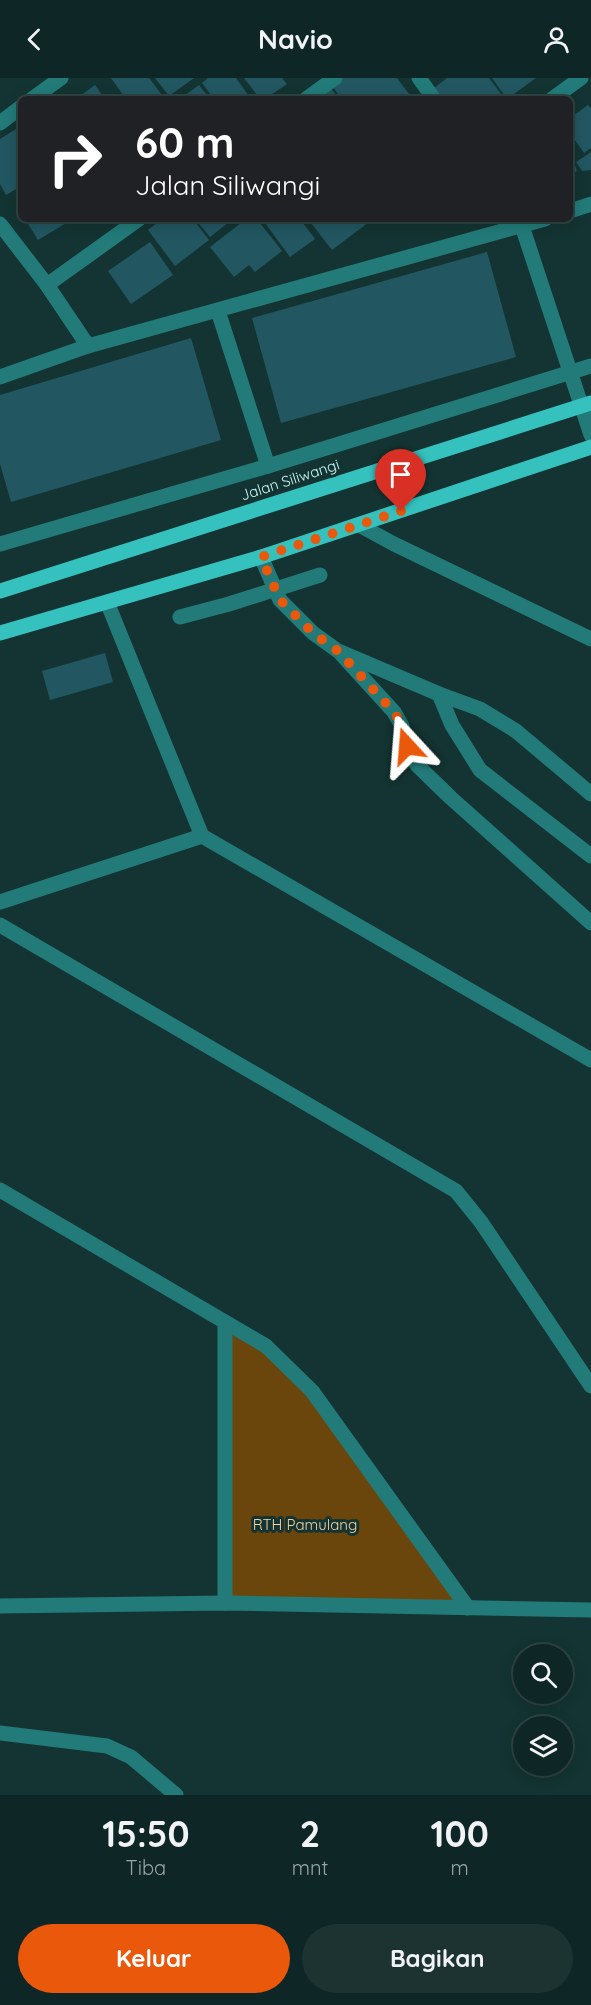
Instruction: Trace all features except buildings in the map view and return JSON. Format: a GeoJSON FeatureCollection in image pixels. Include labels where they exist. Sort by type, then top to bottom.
{"type":"FeatureCollection","features":[{"type":"Feature","properties":{"kind":"main road","name":"Jalan Siliwangi"},"geometry":{"type":"LineString","coordinates":[[0,591],[586,404]]}},
{"type":"Feature","properties":{"kind":"main road"},"geometry":{"type":"LineString","coordinates":[[0,633],[261,557],[591,447]]}},
{"type":"Feature","properties":{"kind":"street"},"geometry":{"type":"LineString","coordinates":[[36,96],[61,78]]}},
{"type":"Feature","properties":{"kind":"street"},"geometry":{"type":"LineString","coordinates":[[310,96],[335,78]]}},
{"type":"Feature","properties":{"kind":"street"},"geometry":{"type":"LineString","coordinates":[[418,78],[432,96]]}},
{"type":"Feature","properties":{"kind":"street"},"geometry":{"type":"LineString","coordinates":[[556,96],[581,78]]}},
{"type":"Feature","properties":{"kind":"street"},"geometry":{"type":"LineString","coordinates":[[0,123],[18,109]]}},
{"type":"Feature","properties":{"kind":"street"},"geometry":{"type":"LineString","coordinates":[[573,210],[591,204]]}},
{"type":"Feature","properties":{"kind":"street"},"geometry":{"type":"LineString","coordinates":[[47,285],[134,222]]}},
{"type":"Feature","properties":{"kind":"street"},"geometry":{"type":"LineString","coordinates":[[0,377],[88,346],[218,311],[520,223],[570,373],[586,404],[591,435]]}},
{"type":"Feature","properties":{"kind":"street"},"geometry":{"type":"LineString","coordinates":[[0,224],[47,285],[88,346]]}},
{"type":"Feature","properties":{"kind":"street"},"geometry":{"type":"LineString","coordinates":[[218,311],[268,466]]}},
{"type":"Feature","properties":{"kind":"street"},"geometry":{"type":"LineString","coordinates":[[0,544],[268,466],[591,366]]}},
{"type":"Feature","properties":{"kind":"street"},"geometry":{"type":"LineString","coordinates":[[359,525],[591,639]]}},
{"type":"Feature","properties":{"kind":"street"},"geometry":{"type":"LineString","coordinates":[[261,557],[274,590],[289,610],[305,626],[338,651],[394,712],[417,765],[591,923]]}},
{"type":"Feature","properties":{"kind":"street"},"geometry":{"type":"LineString","coordinates":[[180,617],[320,575]]}},
{"type":"Feature","properties":{"kind":"street"},"geometry":{"type":"LineString","coordinates":[[107,602],[202,836],[591,1060]]}},
{"type":"Feature","properties":{"kind":"street"},"geometry":{"type":"LineString","coordinates":[[338,651],[480,709],[516,731],[591,794]]}},
{"type":"Feature","properties":{"kind":"street"},"geometry":{"type":"LineString","coordinates":[[439,694],[452,724],[480,770],[591,856]]}},
{"type":"Feature","properties":{"kind":"street"},"geometry":{"type":"LineString","coordinates":[[0,902],[202,836]]}},
{"type":"Feature","properties":{"kind":"street"},"geometry":{"type":"LineString","coordinates":[[0,925],[456,1191],[481,1222],[591,1386]]}},
{"type":"Feature","properties":{"kind":"street"},"geometry":{"type":"LineString","coordinates":[[0,1190],[266,1346],[284,1362],[312,1392],[468,1608]]}},
{"type":"Feature","properties":{"kind":"street"},"geometry":{"type":"LineString","coordinates":[[225,1323],[225,1603]]}},
{"type":"Feature","properties":{"kind":"street"},"geometry":{"type":"LineString","coordinates":[[0,1606],[225,1603],[591,1610]]}},
{"type":"Feature","properties":{"kind":"street"},"geometry":{"type":"LineString","coordinates":[[0,1732],[107,1746],[130,1757],[176,1795]]}},
{"type":"Feature","properties":{"kind":"green space","name":"RTH Pamulang"},"geometry":{"type":"Polygon","coordinates":[[[225,1323],[284,1362],[468,1608],[225,1603],[225,1323]]]}},
{"type":"Feature","properties":{"kind":"route"},"geometry":{"type":"LineString","coordinates":[[401,511],[261,557],[280,600],[313,633],[338,651],[394,712],[402,726],[407,746]]}}]}
